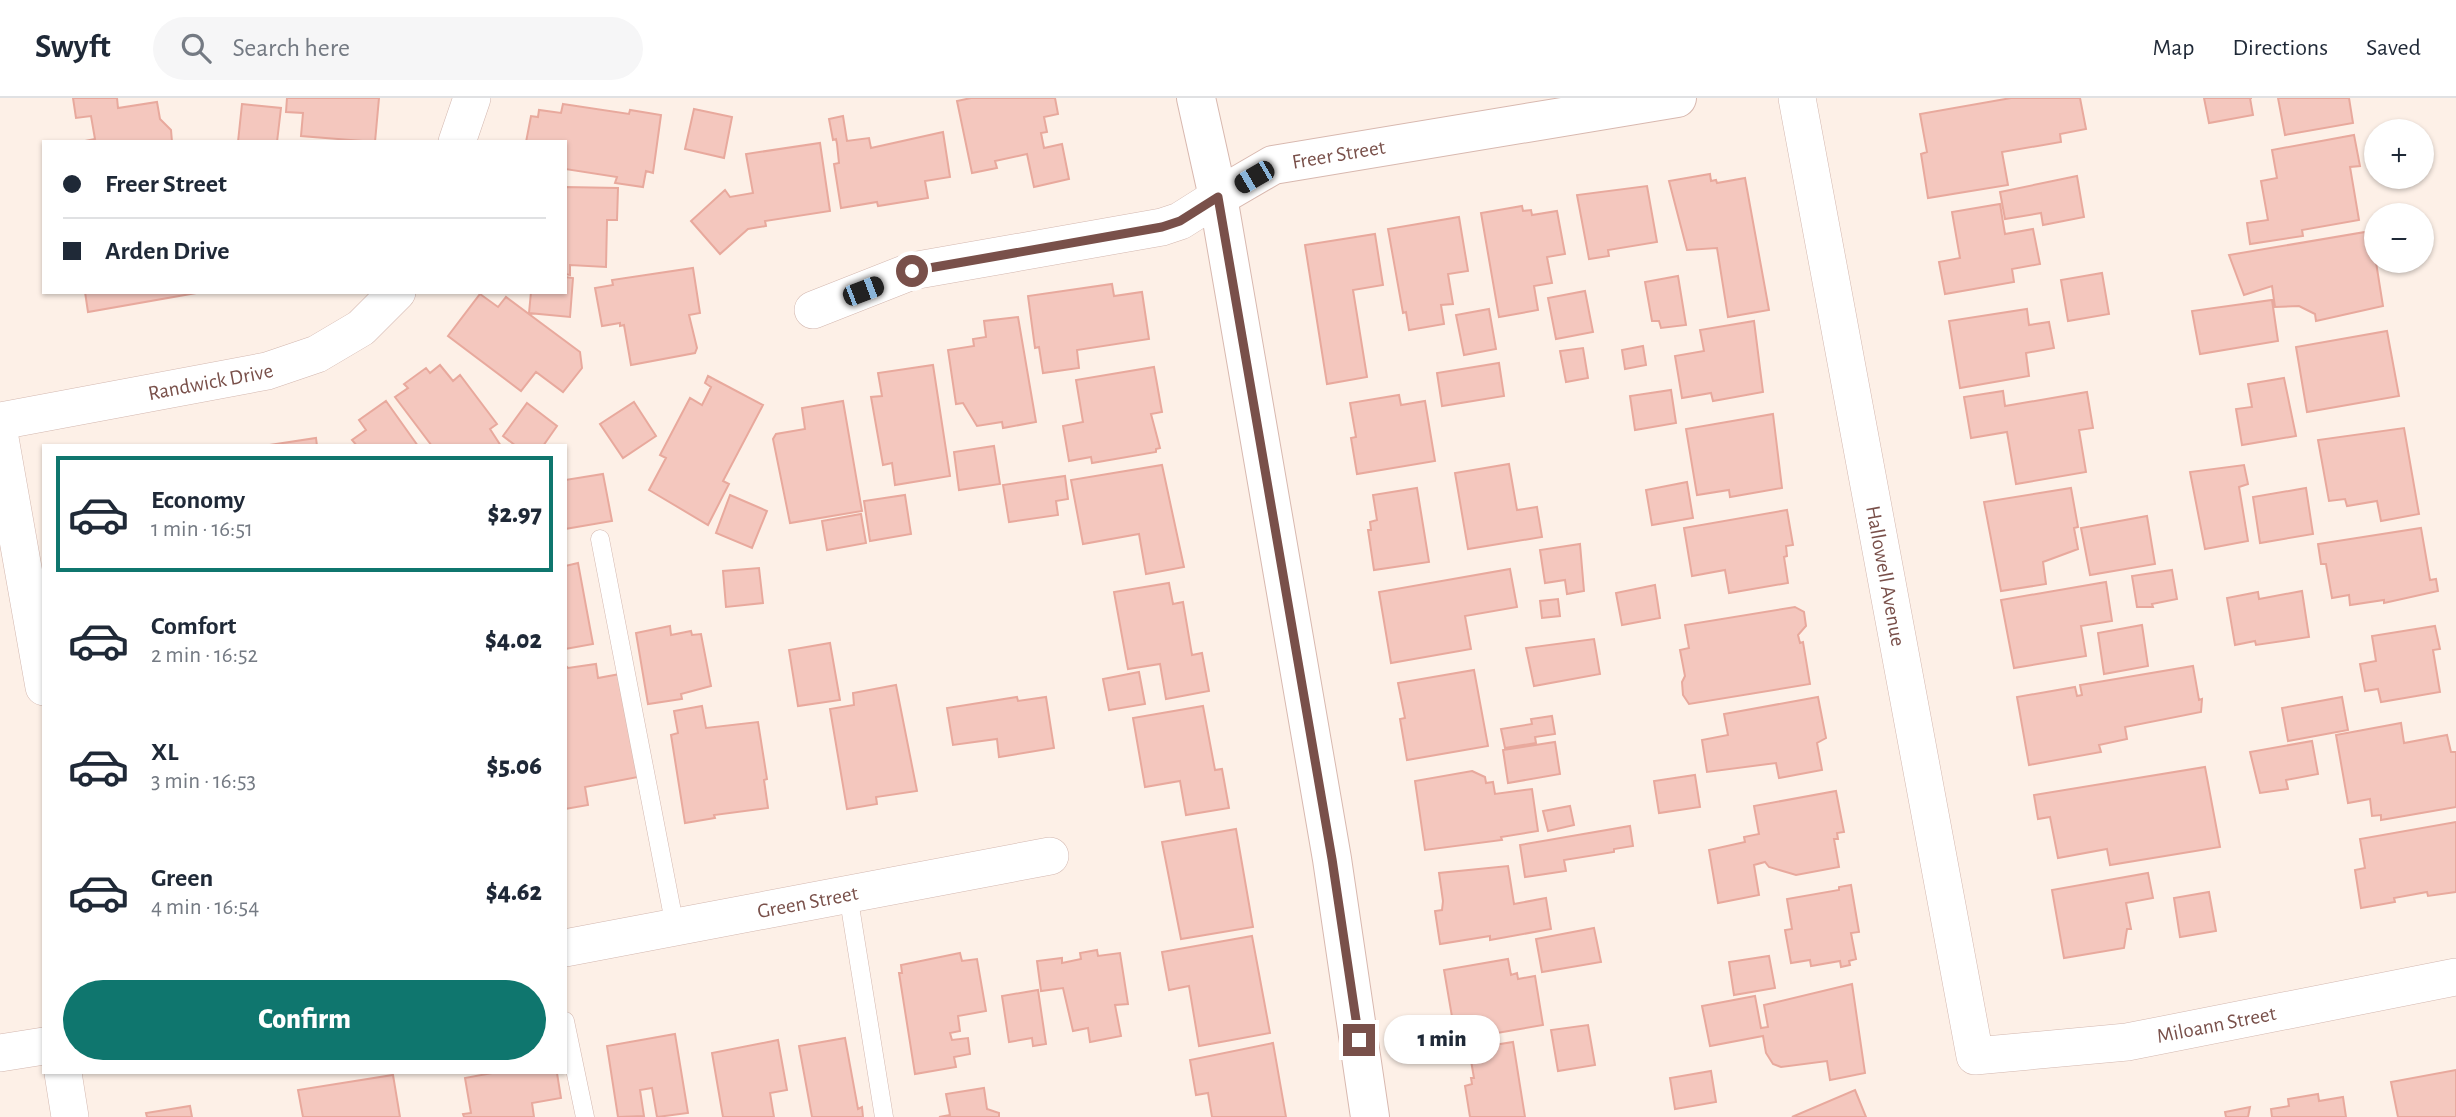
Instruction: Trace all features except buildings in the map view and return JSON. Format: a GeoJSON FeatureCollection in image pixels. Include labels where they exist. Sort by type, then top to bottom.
{"type":"FeatureCollection","features":[{"type":"Feature","properties":{"kind":"street"},"geometry":{"type":"LineString","coordinates":[[458,140],[472,98]]}},
{"type":"Feature","properties":{"kind":"street"},"geometry":{"type":"LineString","coordinates":[[1196,98],[1218,197],[1329,845],[1370,1117]]}},
{"type":"Feature","properties":{"kind":"street","name":"Freer Street"},"geometry":{"type":"LineString","coordinates":[[813,310],[912,271],[1162,227],[1180,221],[1273,165],[1677,98]]}},
{"type":"Feature","properties":{"kind":"street","name":"Hallowell Avenue"},"geometry":{"type":"LineString","coordinates":[[1797,98],[1975,1056]]}},
{"type":"Feature","properties":{"kind":"street","name":"Randwick Drive"},"geometry":{"type":"LineString","coordinates":[[0,421],[267,371],[317,354],[361,328],[395,294]]}},
{"type":"Feature","properties":{"kind":"street"},"geometry":{"type":"LineString","coordinates":[[0,438],[42,676]]}},
{"type":"Feature","properties":{"kind":"street","name":"Green Street"},"geometry":{"type":"LineString","coordinates":[[567,948],[1050,856]]}},
{"type":"Feature","properties":{"kind":"street","name":"Miloann Street"},"geometry":{"type":"LineString","coordinates":[[1975,1056],[2127,1042],[2456,977]]}},
{"type":"Feature","properties":{"kind":"street"},"geometry":{"type":"LineString","coordinates":[[0,1053],[42,1046]]}},
{"type":"Feature","properties":{"kind":"street"},"geometry":{"type":"LineString","coordinates":[[63,1074],[70,1117]]}},
{"type":"Feature","properties":{"kind":"lane"},"geometry":{"type":"LineString","coordinates":[[600,540],[674,927]]}},
{"type":"Feature","properties":{"kind":"lane"},"geometry":{"type":"LineString","coordinates":[[848,894],[884,1117]]}},
{"type":"Feature","properties":{"kind":"lane"},"geometry":{"type":"LineString","coordinates":[[567,1031],[584,1117]]}},
{"type":"Feature","properties":{"kind":"route"},"geometry":{"type":"LineString","coordinates":[[912,271],[1162,227],[1180,221],[1218,197],[1332,859],[1359,1040]]}}]}
